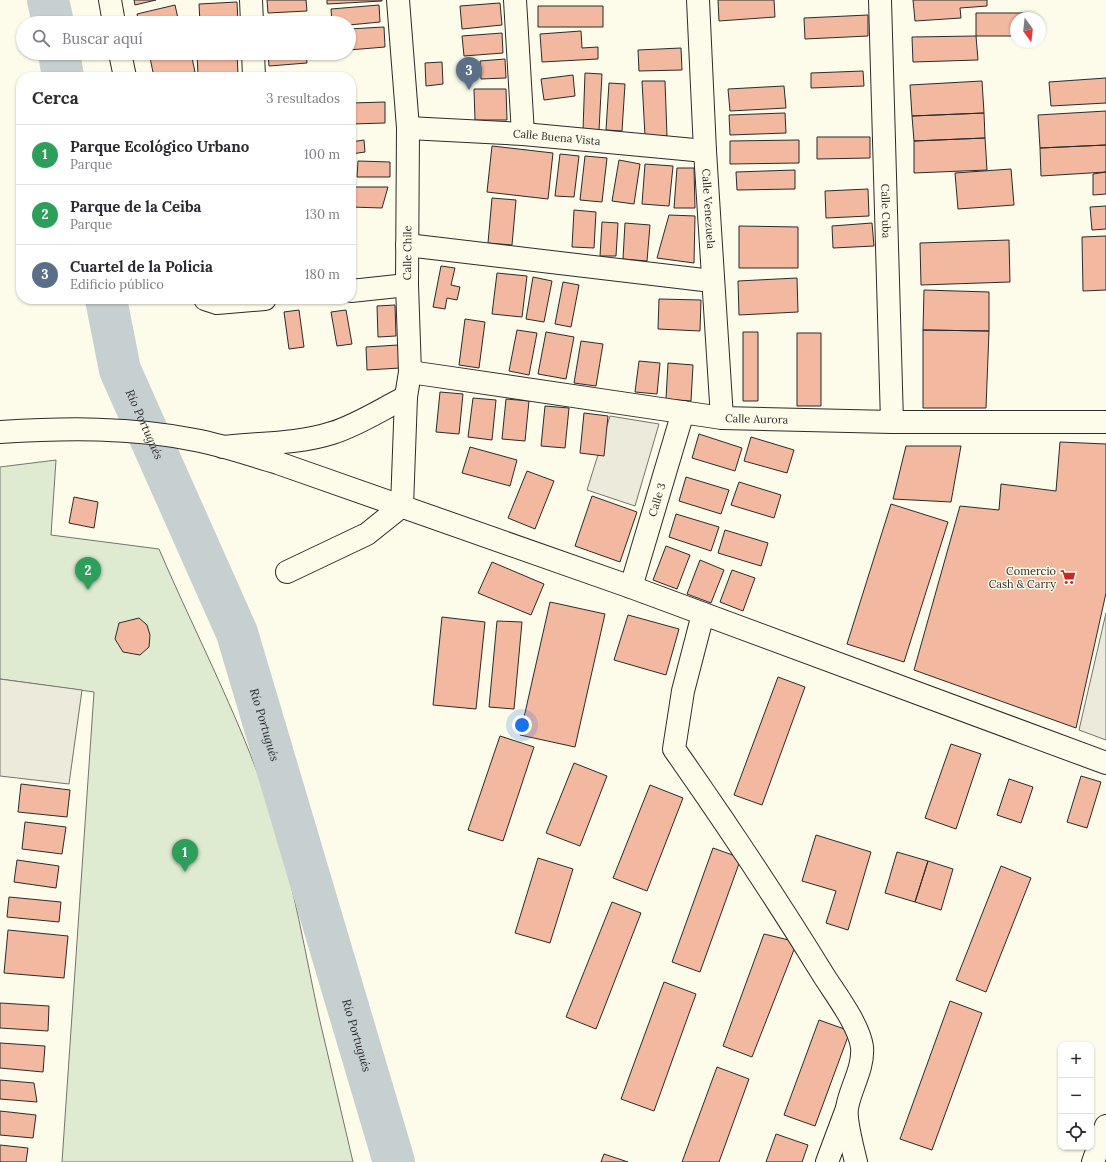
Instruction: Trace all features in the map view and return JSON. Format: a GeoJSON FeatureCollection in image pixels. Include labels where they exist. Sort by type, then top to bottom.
{"type":"FeatureCollection","features":[{"type":"Feature","properties":{"kind":"street"},"geometry":{"type":"LineString","coordinates":[[110,0],[113,16]]}},
{"type":"Feature","properties":{"kind":"street"},"geometry":{"type":"LineString","coordinates":[[251,0],[252,16]]}},
{"type":"Feature","properties":{"kind":"street","name":"Calle Chile"},"geometry":{"type":"LineString","coordinates":[[398,0],[408,128],[407,285],[410,372],[406,396],[402,506]]}},
{"type":"Feature","properties":{"kind":"street"},"geometry":{"type":"LineString","coordinates":[[515,0],[523,134]]}},
{"type":"Feature","properties":{"kind":"street","name":"Calle Venezuela"},"geometry":{"type":"LineString","coordinates":[[698,0],[712,281],[722,418]]}},
{"type":"Feature","properties":{"kind":"street","name":"Calle Cuba"},"geometry":{"type":"LineString","coordinates":[[880,0],[892,422]]}},
{"type":"Feature","properties":{"kind":"street"},"geometry":{"type":"LineString","coordinates":[[121,60],[124,72]]}},
{"type":"Feature","properties":{"kind":"street"},"geometry":{"type":"LineString","coordinates":[[253,60],[254,72]]}},
{"type":"Feature","properties":{"kind":"street","name":"Calle Buena Vista"},"geometry":{"type":"LineString","coordinates":[[408,128],[523,134],[705,151]]}},
{"type":"Feature","properties":{"kind":"street"},"geometry":{"type":"LineString","coordinates":[[407,245],[712,281]]}},
{"type":"Feature","properties":{"kind":"street"},"geometry":{"type":"LineString","coordinates":[[356,290],[407,285]]}},
{"type":"Feature","properties":{"kind":"street","name":"Calle Aurora"},"geometry":{"type":"LineString","coordinates":[[410,372],[722,418],[892,422],[1106,422]]}},
{"type":"Feature","properties":{"kind":"street"},"geometry":{"type":"LineString","coordinates":[[223,447],[307,438],[333,432],[363,419],[406,396]]}},
{"type":"Feature","properties":{"kind":"street","name":"Calle 3"},"geometry":{"type":"LineString","coordinates":[[630,587],[683,412]]}},
{"type":"Feature","properties":{"kind":"street"},"geometry":{"type":"LineString","coordinates":[[0,432],[68,428],[123,430],[195,440],[223,447],[402,506],[630,587],[1106,763]]}},
{"type":"Feature","properties":{"kind":"street"},"geometry":{"type":"LineString","coordinates":[[287,572],[367,534],[402,506]]}},
{"type":"Feature","properties":{"kind":"street"},"geometry":{"type":"LineString","coordinates":[[703,614],[682,691],[674,749],[743,848],[797,932],[849,1016],[859,1036],[862,1047],[862,1058],[846,1110],[827,1162]]}},
{"type":"Feature","properties":{"kind":"street"},"geometry":{"type":"LineString","coordinates":[[846,1110],[856,1162]]}},
{"type":"Feature","properties":{"kind":"street"},"geometry":{"type":"LineString","coordinates":[[1093,1162],[1106,1126]]}},
{"type":"Feature","properties":{"kind":"green space"},"geometry":{"type":"Polygon","coordinates":[[[56,460],[51,535],[159,549],[236,719],[263,789],[282,848],[353,1162],[62,1162],[94,692],[0,679],[0,467],[56,460]]]}},
{"type":"Feature","properties":{"kind":"shaded area"},"geometry":{"type":"Polygon","coordinates":[[[610,416],[659,424],[635,506],[587,490],[610,416]]]}},
{"type":"Feature","properties":{"kind":"shaded area"},"geometry":{"type":"Polygon","coordinates":[[[1106,613],[1106,740],[1079,730],[1106,613]]]}},
{"type":"Feature","properties":{"kind":"shaded area"},"geometry":{"type":"Polygon","coordinates":[[[0,679],[82,690],[69,784],[0,776],[0,679]]]}},
{"type":"Feature","properties":{"kind":"building"},"geometry":{"type":"Polygon","coordinates":[[[134,0],[156,0],[135,5],[134,0]]]}},
{"type":"Feature","properties":{"kind":"building"},"geometry":{"type":"Polygon","coordinates":[[[267,0],[306,0],[307,11],[268,13],[267,0]]]}},
{"type":"Feature","properties":{"kind":"building"},"geometry":{"type":"Polygon","coordinates":[[[327,0],[382,0],[382,1],[327,4],[327,0]]]}},
{"type":"Feature","properties":{"kind":"building"},"geometry":{"type":"Polygon","coordinates":[[[718,0],[774,0],[775,17],[719,21],[718,0]]]}},
{"type":"Feature","properties":{"kind":"building"},"geometry":{"type":"Polygon","coordinates":[[[913,0],[987,0],[987,6],[960,8],[961,18],[915,21],[913,0]]]}},
{"type":"Feature","properties":{"kind":"building"},"geometry":{"type":"Polygon","coordinates":[[[237,2],[238,16],[200,16],[199,4],[237,2]]]}},
{"type":"Feature","properties":{"kind":"building"},"geometry":{"type":"Polygon","coordinates":[[[500,3],[502,25],[462,29],[460,6],[500,3]]]}},
{"type":"Feature","properties":{"kind":"building"},"geometry":{"type":"Polygon","coordinates":[[[175,5],[177,16],[137,16],[137,14],[175,5]]]}},
{"type":"Feature","properties":{"kind":"building"},"geometry":{"type":"Polygon","coordinates":[[[379,5],[380,22],[356,24],[356,16],[332,16],[331,9],[379,5]]]}},
{"type":"Feature","properties":{"kind":"building"},"geometry":{"type":"Polygon","coordinates":[[[538,6],[603,6],[603,27],[538,27],[538,6]]]}},
{"type":"Feature","properties":{"kind":"building"},"geometry":{"type":"Polygon","coordinates":[[[976,13],[1010,13],[1010,36],[976,36],[976,13]]]}},
{"type":"Feature","properties":{"kind":"building"},"geometry":{"type":"Polygon","coordinates":[[[868,15],[868,36],[805,39],[804,18],[868,15]]]}},
{"type":"Feature","properties":{"kind":"building"},"geometry":{"type":"Polygon","coordinates":[[[384,27],[385,47],[356,49],[356,29],[384,27]]]}},
{"type":"Feature","properties":{"kind":"building"},"geometry":{"type":"Polygon","coordinates":[[[581,31],[582,48],[598,47],[598,59],[542,62],[540,34],[581,31]]]}},
{"type":"Feature","properties":{"kind":"building"},"geometry":{"type":"Polygon","coordinates":[[[502,33],[503,53],[464,56],[462,36],[502,33]]]}},
{"type":"Feature","properties":{"kind":"building"},"geometry":{"type":"Polygon","coordinates":[[[976,36],[978,60],[913,62],[912,37],[976,36]]]}},
{"type":"Feature","properties":{"kind":"building"},"geometry":{"type":"Polygon","coordinates":[[[681,48],[682,70],[639,71],[638,50],[681,48]]]}},
{"type":"Feature","properties":{"kind":"building"},"geometry":{"type":"Polygon","coordinates":[[[505,59],[506,78],[481,79],[480,61],[505,59]]]}},
{"type":"Feature","properties":{"kind":"building"},"geometry":{"type":"Polygon","coordinates":[[[150,60],[192,60],[195,72],[153,72],[150,60]]]}},
{"type":"Feature","properties":{"kind":"building"},"geometry":{"type":"Polygon","coordinates":[[[197,60],[237,60],[238,72],[198,72],[197,60]]]}},
{"type":"Feature","properties":{"kind":"building"},"geometry":{"type":"Polygon","coordinates":[[[269,60],[307,60],[307,63],[269,66],[269,60]]]}},
{"type":"Feature","properties":{"kind":"building"},"geometry":{"type":"Polygon","coordinates":[[[442,62],[443,84],[426,86],[425,63],[442,62]]]}},
{"type":"Feature","properties":{"kind":"building"},"geometry":{"type":"Polygon","coordinates":[[[863,71],[864,86],[811,88],[811,73],[863,71]]]}},
{"type":"Feature","properties":{"kind":"building"},"geometry":{"type":"Polygon","coordinates":[[[585,73],[602,74],[599,130],[583,130],[585,73]]]}},
{"type":"Feature","properties":{"kind":"building"},"geometry":{"type":"Polygon","coordinates":[[[573,75],[575,96],[544,100],[541,79],[573,75]]]}},
{"type":"Feature","properties":{"kind":"building"},"geometry":{"type":"Polygon","coordinates":[[[1106,78],[1106,103],[1051,106],[1049,82],[1106,78]]]}},
{"type":"Feature","properties":{"kind":"building"},"geometry":{"type":"Polygon","coordinates":[[[642,81],[665,81],[667,136],[645,136],[642,81]]]}},
{"type":"Feature","properties":{"kind":"building"},"geometry":{"type":"Polygon","coordinates":[[[982,81],[984,113],[912,116],[910,85],[982,81]]]}},
{"type":"Feature","properties":{"kind":"building"},"geometry":{"type":"Polygon","coordinates":[[[609,83],[625,84],[622,131],[606,130],[609,83]]]}},
{"type":"Feature","properties":{"kind":"building"},"geometry":{"type":"Polygon","coordinates":[[[784,86],[786,108],[730,111],[728,89],[784,86]]]}},
{"type":"Feature","properties":{"kind":"building"},"geometry":{"type":"Polygon","coordinates":[[[474,89],[506,89],[507,120],[475,120],[474,89]]]}},
{"type":"Feature","properties":{"kind":"building"},"geometry":{"type":"Polygon","coordinates":[[[385,102],[385,123],[356,124],[356,103],[385,102]]]}},
{"type":"Feature","properties":{"kind":"building"},"geometry":{"type":"Polygon","coordinates":[[[1106,111],[1106,145],[1040,148],[1038,115],[1106,111]]]}},
{"type":"Feature","properties":{"kind":"building"},"geometry":{"type":"Polygon","coordinates":[[[785,113],[786,133],[730,135],[729,115],[785,113]]]}},
{"type":"Feature","properties":{"kind":"building"},"geometry":{"type":"Polygon","coordinates":[[[984,113],[985,138],[914,141],[912,116],[984,113]]]}},
{"type":"Feature","properties":{"kind":"building"},"geometry":{"type":"Polygon","coordinates":[[[817,137],[870,137],[870,158],[817,159],[817,137]]]}},
{"type":"Feature","properties":{"kind":"building"},"geometry":{"type":"Polygon","coordinates":[[[985,138],[987,170],[914,173],[914,141],[985,138]]]}},
{"type":"Feature","properties":{"kind":"building"},"geometry":{"type":"Polygon","coordinates":[[[364,140],[365,152],[356,153],[356,141],[364,140]]]}},
{"type":"Feature","properties":{"kind":"building"},"geometry":{"type":"Polygon","coordinates":[[[799,140],[799,163],[730,164],[730,141],[799,140]]]}},
{"type":"Feature","properties":{"kind":"building"},"geometry":{"type":"Polygon","coordinates":[[[1106,145],[1106,172],[1041,176],[1040,148],[1106,145]]]}},
{"type":"Feature","properties":{"kind":"building"},"geometry":{"type":"Polygon","coordinates":[[[492,146],[553,153],[548,199],[487,192],[492,146]]]}},
{"type":"Feature","properties":{"kind":"building"},"geometry":{"type":"Polygon","coordinates":[[[560,154],[579,156],[574,197],[555,196],[560,154]]]}},
{"type":"Feature","properties":{"kind":"building"},"geometry":{"type":"Polygon","coordinates":[[[585,156],[607,158],[602,202],[580,200],[585,156]]]}},
{"type":"Feature","properties":{"kind":"building"},"geometry":{"type":"Polygon","coordinates":[[[619,160],[640,164],[634,204],[612,201],[619,160]]]}},
{"type":"Feature","properties":{"kind":"building"},"geometry":{"type":"Polygon","coordinates":[[[358,161],[390,162],[390,177],[357,177],[358,161]]]}},
{"type":"Feature","properties":{"kind":"building"},"geometry":{"type":"Polygon","coordinates":[[[645,164],[673,166],[669,206],[642,204],[645,164]]]}},
{"type":"Feature","properties":{"kind":"building"},"geometry":{"type":"Polygon","coordinates":[[[677,168],[694,168],[695,208],[674,208],[677,168]]]}},
{"type":"Feature","properties":{"kind":"building"},"geometry":{"type":"Polygon","coordinates":[[[1011,169],[1014,205],[958,209],[955,173],[1011,169]]]}},
{"type":"Feature","properties":{"kind":"building"},"geometry":{"type":"Polygon","coordinates":[[[795,170],[795,189],[737,190],[736,172],[795,170]]]}},
{"type":"Feature","properties":{"kind":"building"},"geometry":{"type":"Polygon","coordinates":[[[1106,172],[1106,194],[1093,195],[1093,174],[1106,172]]]}},
{"type":"Feature","properties":{"kind":"building"},"geometry":{"type":"Polygon","coordinates":[[[356,187],[388,187],[382,208],[356,207],[356,187]]]}},
{"type":"Feature","properties":{"kind":"building"},"geometry":{"type":"Polygon","coordinates":[[[868,189],[869,216],[826,218],[825,191],[868,189]]]}},
{"type":"Feature","properties":{"kind":"building"},"geometry":{"type":"Polygon","coordinates":[[[492,198],[516,200],[512,245],[488,243],[492,198]]]}},
{"type":"Feature","properties":{"kind":"building"},"geometry":{"type":"Polygon","coordinates":[[[1106,206],[1106,229],[1092,230],[1090,207],[1106,206]]]}},
{"type":"Feature","properties":{"kind":"building"},"geometry":{"type":"Polygon","coordinates":[[[574,210],[596,212],[594,248],[572,247],[574,210]]]}},
{"type":"Feature","properties":{"kind":"building"},"geometry":{"type":"Polygon","coordinates":[[[669,215],[695,216],[694,263],[657,258],[669,215]]]}},
{"type":"Feature","properties":{"kind":"building"},"geometry":{"type":"Polygon","coordinates":[[[602,222],[618,223],[616,256],[600,256],[602,222]]]}},
{"type":"Feature","properties":{"kind":"building"},"geometry":{"type":"Polygon","coordinates":[[[625,223],[650,225],[647,261],[623,259],[625,223]]]}},
{"type":"Feature","properties":{"kind":"building"},"geometry":{"type":"Polygon","coordinates":[[[872,223],[874,246],[833,248],[832,226],[872,223]]]}},
{"type":"Feature","properties":{"kind":"building"},"geometry":{"type":"Polygon","coordinates":[[[739,226],[798,227],[798,268],[739,268],[739,226]]]}},
{"type":"Feature","properties":{"kind":"building"},"geometry":{"type":"Polygon","coordinates":[[[1106,236],[1106,290],[1083,291],[1082,237],[1106,236]]]}},
{"type":"Feature","properties":{"kind":"building"},"geometry":{"type":"Polygon","coordinates":[[[1009,240],[1010,282],[921,285],[920,243],[1009,240]]]}},
{"type":"Feature","properties":{"kind":"building"},"geometry":{"type":"Polygon","coordinates":[[[441,266],[455,268],[451,285],[460,287],[457,300],[447,298],[445,309],[433,307],[441,266]]]}},
{"type":"Feature","properties":{"kind":"building"},"geometry":{"type":"Polygon","coordinates":[[[497,273],[527,276],[522,317],[492,314],[497,273]]]}},
{"type":"Feature","properties":{"kind":"building"},"geometry":{"type":"Polygon","coordinates":[[[533,277],[552,281],[544,322],[526,319],[533,277]]]}},
{"type":"Feature","properties":{"kind":"building"},"geometry":{"type":"Polygon","coordinates":[[[797,278],[798,312],[739,315],[738,281],[797,278]]]}},
{"type":"Feature","properties":{"kind":"building"},"geometry":{"type":"Polygon","coordinates":[[[563,282],[579,285],[571,327],[555,324],[563,282]]]}},
{"type":"Feature","properties":{"kind":"building"},"geometry":{"type":"Polygon","coordinates":[[[924,290],[989,292],[989,331],[923,330],[924,290]]]}},
{"type":"Feature","properties":{"kind":"building"},"geometry":{"type":"Polygon","coordinates":[[[659,299],[701,300],[700,331],[658,329],[659,299]]]}},
{"type":"Feature","properties":{"kind":"building"},"geometry":{"type":"Polygon","coordinates":[[[395,305],[396,336],[378,337],[377,306],[395,305]]]}},
{"type":"Feature","properties":{"kind":"building"},"geometry":{"type":"Polygon","coordinates":[[[299,310],[304,347],[289,349],[284,312],[299,310]]]}},
{"type":"Feature","properties":{"kind":"building"},"geometry":{"type":"Polygon","coordinates":[[[346,310],[352,344],[337,346],[331,312],[346,310]]]}},
{"type":"Feature","properties":{"kind":"building"},"geometry":{"type":"Polygon","coordinates":[[[465,319],[485,322],[479,368],[459,365],[465,319]]]}},
{"type":"Feature","properties":{"kind":"building"},"geometry":{"type":"Polygon","coordinates":[[[517,330],[537,333],[529,375],[509,371],[517,330]]]}},
{"type":"Feature","properties":{"kind":"building"},"geometry":{"type":"Polygon","coordinates":[[[923,330],[989,331],[986,408],[923,408],[923,330]]]}},
{"type":"Feature","properties":{"kind":"building"},"geometry":{"type":"Polygon","coordinates":[[[546,332],[574,337],[566,379],[538,374],[546,332]]]}},
{"type":"Feature","properties":{"kind":"building"},"geometry":{"type":"Polygon","coordinates":[[[743,332],[758,332],[758,401],[743,401],[743,332]]]}},
{"type":"Feature","properties":{"kind":"building"},"geometry":{"type":"Polygon","coordinates":[[[797,333],[821,333],[821,406],[797,406],[797,333]]]}},
{"type":"Feature","properties":{"kind":"building"},"geometry":{"type":"Polygon","coordinates":[[[581,341],[603,344],[596,386],[574,383],[581,341]]]}},
{"type":"Feature","properties":{"kind":"building"},"geometry":{"type":"Polygon","coordinates":[[[398,345],[400,368],[367,370],[366,347],[398,345]]]}},
{"type":"Feature","properties":{"kind":"building"},"geometry":{"type":"Polygon","coordinates":[[[639,361],[660,363],[657,394],[635,392],[639,361]]]}},
{"type":"Feature","properties":{"kind":"building"},"geometry":{"type":"Polygon","coordinates":[[[668,363],[693,365],[691,401],[666,399],[668,363]]]}},
{"type":"Feature","properties":{"kind":"building"},"geometry":{"type":"Polygon","coordinates":[[[440,392],[463,394],[459,434],[436,432],[440,392]]]}},
{"type":"Feature","properties":{"kind":"building"},"geometry":{"type":"Polygon","coordinates":[[[473,398],[496,400],[492,440],[468,437],[473,398]]]}},
{"type":"Feature","properties":{"kind":"building"},"geometry":{"type":"Polygon","coordinates":[[[506,399],[529,401],[525,441],[502,439],[506,399]]]}},
{"type":"Feature","properties":{"kind":"building"},"geometry":{"type":"Polygon","coordinates":[[[545,406],[569,408],[565,448],[541,446],[545,406]]]}},
{"type":"Feature","properties":{"kind":"building"},"geometry":{"type":"Polygon","coordinates":[[[584,413],[608,416],[604,456],[580,453],[584,413]]]}},
{"type":"Feature","properties":{"kind":"building"},"geometry":{"type":"Polygon","coordinates":[[[699,434],[742,448],[735,471],[692,458],[699,434]]]}},
{"type":"Feature","properties":{"kind":"building"},"geometry":{"type":"Polygon","coordinates":[[[751,437],[794,450],[787,473],[744,461],[751,437]]]}},
{"type":"Feature","properties":{"kind":"building"},"geometry":{"type":"Polygon","coordinates":[[[1060,442],[1106,444],[1106,593],[1076,728],[914,670],[960,506],[999,510],[1001,484],[1056,491],[1060,442]]]}},
{"type":"Feature","properties":{"kind":"building"},"geometry":{"type":"Polygon","coordinates":[[[906,446],[961,446],[951,502],[893,499],[906,446]]]}},
{"type":"Feature","properties":{"kind":"building"},"geometry":{"type":"Polygon","coordinates":[[[470,447],[517,460],[510,486],[462,473],[470,447]]]}},
{"type":"Feature","properties":{"kind":"building"},"geometry":{"type":"Polygon","coordinates":[[[527,471],[554,481],[535,529],[508,518],[527,471]]]}},
{"type":"Feature","properties":{"kind":"building"},"geometry":{"type":"Polygon","coordinates":[[[686,477],[729,490],[721,514],[679,501],[686,477]]]}},
{"type":"Feature","properties":{"kind":"building"},"geometry":{"type":"Polygon","coordinates":[[[739,482],[781,495],[774,518],[731,505],[739,482]]]}},
{"type":"Feature","properties":{"kind":"building"},"geometry":{"type":"Polygon","coordinates":[[[592,496],[637,512],[620,562],[575,546],[592,496]]]}},
{"type":"Feature","properties":{"kind":"building"},"geometry":{"type":"Polygon","coordinates":[[[74,497],[98,502],[94,528],[69,523],[74,497]]]}},
{"type":"Feature","properties":{"kind":"building"},"geometry":{"type":"Polygon","coordinates":[[[891,504],[948,522],[904,662],[847,644],[891,504]]]}},
{"type":"Feature","properties":{"kind":"building"},"geometry":{"type":"Polygon","coordinates":[[[676,514],[719,527],[711,551],[669,537],[676,514]]]}},
{"type":"Feature","properties":{"kind":"building"},"geometry":{"type":"Polygon","coordinates":[[[725,530],[768,543],[761,566],[718,553],[725,530]]]}},
{"type":"Feature","properties":{"kind":"building"},"geometry":{"type":"Polygon","coordinates":[[[666,546],[690,555],[677,589],[653,580],[666,546]]]}},
{"type":"Feature","properties":{"kind":"building"},"geometry":{"type":"Polygon","coordinates":[[[700,560],[724,570],[711,603],[687,594],[700,560]]]}},
{"type":"Feature","properties":{"kind":"building"},"geometry":{"type":"Polygon","coordinates":[[[492,562],[544,584],[531,615],[478,593],[492,562]]]}},
{"type":"Feature","properties":{"kind":"building"},"geometry":{"type":"Polygon","coordinates":[[[732,570],[755,578],[743,611],[720,602],[732,570]]]}},
{"type":"Feature","properties":{"kind":"building"},"geometry":{"type":"Polygon","coordinates":[[[550,602],[605,614],[575,747],[520,735],[550,602]]]}},
{"type":"Feature","properties":{"kind":"building"},"geometry":{"type":"Polygon","coordinates":[[[628,615],[679,629],[666,675],[614,660],[628,615]]]}},
{"type":"Feature","properties":{"kind":"building"},"geometry":{"type":"Polygon","coordinates":[[[442,617],[485,622],[476,709],[433,705],[442,617]]]}},
{"type":"Feature","properties":{"kind":"building"},"geometry":{"type":"Polygon","coordinates":[[[139,618],[147,625],[150,635],[149,647],[140,655],[123,652],[115,639],[119,623],[139,618]]]}},
{"type":"Feature","properties":{"kind":"building"},"geometry":{"type":"Polygon","coordinates":[[[497,621],[522,622],[514,709],[489,707],[497,621]]]}},
{"type":"Feature","properties":{"kind":"building"},"geometry":{"type":"Polygon","coordinates":[[[778,677],[805,687],[762,805],[734,795],[778,677]]]}},
{"type":"Feature","properties":{"kind":"building"},"geometry":{"type":"Polygon","coordinates":[[[500,736],[534,747],[503,841],[468,830],[500,736]]]}},
{"type":"Feature","properties":{"kind":"building"},"geometry":{"type":"Polygon","coordinates":[[[951,744],[981,754],[956,829],[925,818],[951,744]]]}},
{"type":"Feature","properties":{"kind":"building"},"geometry":{"type":"Polygon","coordinates":[[[574,763],[607,776],[580,846],[546,833],[574,763]]]}},
{"type":"Feature","properties":{"kind":"building"},"geometry":{"type":"Polygon","coordinates":[[[1081,776],[1101,782],[1087,828],[1067,822],[1081,776]]]}},
{"type":"Feature","properties":{"kind":"building"},"geometry":{"type":"Polygon","coordinates":[[[1009,779],[1033,787],[1021,823],[997,815],[1009,779]]]}},
{"type":"Feature","properties":{"kind":"building"},"geometry":{"type":"Polygon","coordinates":[[[21,784],[70,790],[67,817],[18,812],[21,784]]]}},
{"type":"Feature","properties":{"kind":"building"},"geometry":{"type":"Polygon","coordinates":[[[650,785],[683,798],[647,891],[613,878],[650,785]]]}},
{"type":"Feature","properties":{"kind":"building"},"geometry":{"type":"Polygon","coordinates":[[[25,822],[66,827],[62,854],[22,849],[25,822]]]}},
{"type":"Feature","properties":{"kind":"building"},"geometry":{"type":"Polygon","coordinates":[[[816,835],[871,852],[848,930],[826,923],[836,891],[802,881],[816,835]]]}},
{"type":"Feature","properties":{"kind":"building"},"geometry":{"type":"Polygon","coordinates":[[[713,848],[741,858],[700,972],[672,962],[713,848]]]}},
{"type":"Feature","properties":{"kind":"building"},"geometry":{"type":"Polygon","coordinates":[[[897,852],[928,861],[915,902],[885,893],[897,852]]]}},
{"type":"Feature","properties":{"kind":"building"},"geometry":{"type":"Polygon","coordinates":[[[538,858],[573,869],[550,943],[515,933],[538,858]]]}},
{"type":"Feature","properties":{"kind":"building"},"geometry":{"type":"Polygon","coordinates":[[[17,860],[59,866],[56,888],[14,882],[17,860]]]}},
{"type":"Feature","properties":{"kind":"building"},"geometry":{"type":"Polygon","coordinates":[[[928,861],[953,869],[941,910],[915,902],[928,861]]]}},
{"type":"Feature","properties":{"kind":"building"},"geometry":{"type":"Polygon","coordinates":[[[1001,866],[1031,878],[986,992],[956,980],[1001,866]]]}},
{"type":"Feature","properties":{"kind":"building"},"geometry":{"type":"Polygon","coordinates":[[[9,897],[61,902],[59,922],[7,917],[9,897]]]}},
{"type":"Feature","properties":{"kind":"building"},"geometry":{"type":"Polygon","coordinates":[[[612,902],[641,913],[596,1029],[566,1017],[612,902]]]}},
{"type":"Feature","properties":{"kind":"building"},"geometry":{"type":"Polygon","coordinates":[[[8,930],[68,936],[64,978],[4,973],[8,930]]]}},
{"type":"Feature","properties":{"kind":"building"},"geometry":{"type":"Polygon","coordinates":[[[764,934],[797,942],[752,1057],[723,1046],[764,934]]]}},
{"type":"Feature","properties":{"kind":"building"},"geometry":{"type":"Polygon","coordinates":[[[664,982],[696,994],[654,1111],[621,1099],[664,982]]]}},
{"type":"Feature","properties":{"kind":"building"},"geometry":{"type":"Polygon","coordinates":[[[950,1001],[982,1013],[932,1150],[900,1139],[950,1001]]]}},
{"type":"Feature","properties":{"kind":"building"},"geometry":{"type":"Polygon","coordinates":[[[0,1003],[49,1006],[48,1031],[0,1028],[0,1003]]]}},
{"type":"Feature","properties":{"kind":"building"},"geometry":{"type":"Polygon","coordinates":[[[819,1020],[850,1031],[815,1126],[784,1115],[819,1020]]]}},
{"type":"Feature","properties":{"kind":"building"},"geometry":{"type":"Polygon","coordinates":[[[0,1043],[45,1046],[43,1072],[0,1068],[0,1043]]]}},
{"type":"Feature","properties":{"kind":"building"},"geometry":{"type":"Polygon","coordinates":[[[717,1067],[749,1079],[719,1162],[682,1162],[717,1067]]]}},
{"type":"Feature","properties":{"kind":"building"},"geometry":{"type":"Polygon","coordinates":[[[0,1080],[34,1083],[37,1102],[0,1099],[0,1080]]]}},
{"type":"Feature","properties":{"kind":"building"},"geometry":{"type":"Polygon","coordinates":[[[0,1111],[36,1115],[33,1138],[0,1135],[0,1111]]]}},
{"type":"Feature","properties":{"kind":"building"},"geometry":{"type":"Polygon","coordinates":[[[776,1134],[808,1145],[802,1162],[766,1162],[776,1134]]]}},
{"type":"Feature","properties":{"kind":"building"},"geometry":{"type":"Polygon","coordinates":[[[0,1145],[28,1148],[26,1162],[0,1162],[0,1145]]]}},
{"type":"Feature","properties":{"kind":"building"},"geometry":{"type":"Polygon","coordinates":[[[604,1154],[628,1162],[601,1162],[604,1154]]]}},
{"type":"Feature","properties":{"kind":"waterway","name":"Río Portugués"},"geometry":{"type":"LineString","coordinates":[[48,0],[51,16]]}},
{"type":"Feature","properties":{"kind":"waterway","name":"Río Portugués"},"geometry":{"type":"LineString","coordinates":[[60,60],[62,72]]}},
{"type":"Feature","properties":{"kind":"waterway","name":"Río Portugués"},"geometry":{"type":"LineString","coordinates":[[107,304],[120,370],[237,633],[394,1162]]}},
{"type":"Feature","properties":{"kind":"place","name":"Cuartel de la Policia"},"geometry":{"type":"Point","coordinates":[469,90]}},
{"type":"Feature","properties":{"kind":"place","name":"Comercio Cash & Carry"},"geometry":{"type":"Point","coordinates":[1068,577]}},
{"type":"Feature","properties":{"kind":"place","name":"Parque de la Ceiba"},"geometry":{"type":"Point","coordinates":[88,590]}},
{"type":"Feature","properties":{"kind":"place","name":"Parque Ecológico Urbano"},"geometry":{"type":"Point","coordinates":[185,872]}}]}
